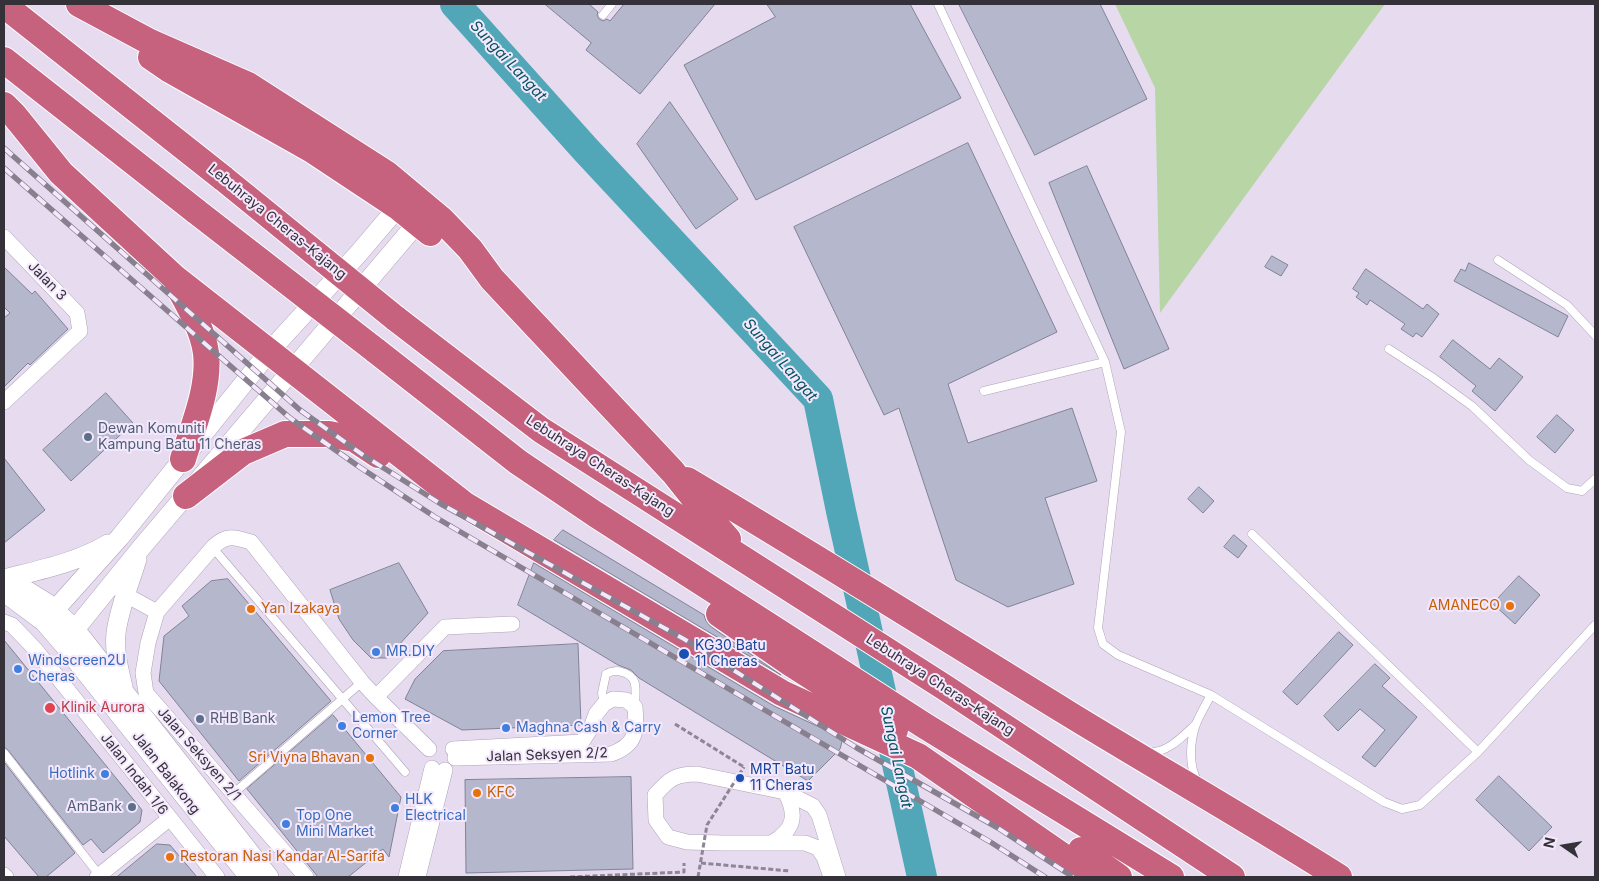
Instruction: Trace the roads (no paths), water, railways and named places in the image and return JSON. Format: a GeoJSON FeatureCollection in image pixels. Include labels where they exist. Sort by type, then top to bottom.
{"type":"FeatureCollection","features":[{"type":"Feature","properties":{"kind":"highway"},"geometry":{"type":"LineString","coordinates":[[71,4],[170,70],[312,150],[408,215],[455,256],[492,278]]}},
{"type":"Feature","properties":{"kind":"highway"},"geometry":{"type":"LineString","coordinates":[[79,4],[150,42],[248,85],[381,170],[442,220],[470,249],[492,278],[673,472],[713,522],[751,563]]}},
{"type":"Feature","properties":{"kind":"highway","name":"Lebuhraya Cheras–Kajang"},"geometry":{"type":"LineString","coordinates":[[4,5],[224,179],[395,318],[541,430],[944,687],[1232,877]]}},
{"type":"Feature","properties":{"kind":"highway"},"geometry":{"type":"LineString","coordinates":[[4,60],[518,462],[595,514],[925,726],[1171,877]]}},
{"type":"Feature","properties":{"kind":"highway"},"geometry":{"type":"LineString","coordinates":[[4,106],[14,115],[60,173],[175,278],[465,505]]}},
{"type":"Feature","properties":{"kind":"highway"},"geometry":{"type":"LineString","coordinates":[[175,278],[196,321],[206,353],[203,388],[183,458]]}},
{"type":"Feature","properties":{"kind":"highway"},"geometry":{"type":"LineString","coordinates":[[186,496],[242,452],[285,434],[316,433],[354,439],[424,487],[465,505],[782,693],[930,758],[1073,844],[1119,877]]}},
{"type":"Feature","properties":{"kind":"highway"},"geometry":{"type":"LineString","coordinates":[[673,472],[799,546],[950,642],[1339,877]]}},
{"type":"Feature","properties":{"kind":"highway"},"geometry":{"type":"LineString","coordinates":[[595,514],[618,539],[648,565],[930,758],[1093,877]]}},
{"type":"Feature","properties":{"kind":"street"},"geometry":{"type":"LineString","coordinates":[[50,616],[120,537],[269,352],[358,254],[408,215]]}},
{"type":"Feature","properties":{"kind":"street"},"geometry":{"type":"LineString","coordinates":[[62,644],[292,371],[408,215]]}},
{"type":"Feature","properties":{"kind":"street","name":"Jalan 3"},"geometry":{"type":"LineString","coordinates":[[4,237],[77,313],[80,331],[4,402]]}},
{"type":"Feature","properties":{"kind":"street"},"geometry":{"type":"LineString","coordinates":[[4,580],[94,553],[120,537]]}},
{"type":"Feature","properties":{"kind":"street"},"geometry":{"type":"LineString","coordinates":[[126,595],[157,612],[212,548],[223,538],[236,537],[251,542],[362,682],[428,749]]}},
{"type":"Feature","properties":{"kind":"street"},"geometry":{"type":"LineString","coordinates":[[125,695],[116,659],[116,634],[141,548]]}},
{"type":"Feature","properties":{"kind":"street"},"geometry":{"type":"LineString","coordinates":[[4,580],[26,590],[50,616]]}},
{"type":"Feature","properties":{"kind":"street"},"geometry":{"type":"LineString","coordinates":[[4,592],[75,629]]}},
{"type":"Feature","properties":{"kind":"street","name":"Jalan Seksyen 2/1"},"geometry":{"type":"LineString","coordinates":[[157,612],[148,643],[143,673],[146,693],[306,877]]}},
{"type":"Feature","properties":{"kind":"street","name":"Jalan Balakong"},"geometry":{"type":"LineString","coordinates":[[50,616],[62,644],[249,877]]}},
{"type":"Feature","properties":{"kind":"street"},"geometry":{"type":"LineString","coordinates":[[376,697],[445,627],[512,624]]}},
{"type":"Feature","properties":{"kind":"street","name":"Jalan Indah 1/6"},"geometry":{"type":"LineString","coordinates":[[6,626],[35,649],[217,877]]}},
{"type":"Feature","properties":{"kind":"street","name":"Jalan Balakong"},"geometry":{"type":"LineString","coordinates":[[75,629],[270,877]]}},
{"type":"Feature","properties":{"kind":"street"},"geometry":{"type":"LineString","coordinates":[[604,704],[614,699],[626,700],[635,707]]}},
{"type":"Feature","properties":{"kind":"street","name":"Jalan Seksyen 2/2"},"geometry":{"type":"LineString","coordinates":[[454,754],[582,742],[591,728],[596,714],[604,704]]}},
{"type":"Feature","properties":{"kind":"street","name":"Jalan Seksyen 2/2"},"geometry":{"type":"LineString","coordinates":[[454,754],[611,754],[619,751],[631,741],[636,728],[635,707]]}},
{"type":"Feature","properties":{"kind":"street"},"geometry":{"type":"LineString","coordinates":[[441,742],[448,744],[454,754],[449,768],[439,769],[427,759],[428,749],[434,744],[441,742]]}},
{"type":"Feature","properties":{"kind":"street"},"geometry":{"type":"LineString","coordinates":[[406,877],[439,769]]}},
{"type":"Feature","properties":{"kind":"street"},"geometry":{"type":"LineString","coordinates":[[418,877],[439,769]]}},
{"type":"Feature","properties":{"kind":"street"},"geometry":{"type":"LineString","coordinates":[[831,877],[824,857],[818,848],[805,843],[723,844],[687,842],[668,837],[656,820],[655,795],[668,780],[683,774],[698,774],[785,792],[813,806],[819,815],[838,877]]}},
{"type":"Feature","properties":{"kind":"street"},"geometry":{"type":"LineString","coordinates":[[773,842],[788,831],[792,821],[792,807],[785,792]]}},
{"type":"Feature","properties":{"kind":"street"},"geometry":{"type":"LineString","coordinates":[[99,877],[169,819]]}},
{"type":"Feature","properties":{"kind":"lane"},"geometry":{"type":"LineString","coordinates":[[603,15],[612,4]]}},
{"type":"Feature","properties":{"kind":"lane"},"geometry":{"type":"LineString","coordinates":[[938,4],[1105,362],[1121,432],[1098,628],[1103,644],[1118,655],[1211,695],[1384,802],[1402,809],[1420,805],[1478,752],[1595,625]]}},
{"type":"Feature","properties":{"kind":"lane"},"geometry":{"type":"LineString","coordinates":[[1498,260],[1567,305],[1595,335]]}},
{"type":"Feature","properties":{"kind":"lane"},"geometry":{"type":"LineString","coordinates":[[1389,349],[1472,406],[1529,460],[1567,488],[1582,491],[1595,479]]}},
{"type":"Feature","properties":{"kind":"lane"},"geometry":{"type":"LineString","coordinates":[[984,392],[1105,362]]}},
{"type":"Feature","properties":{"kind":"lane"},"geometry":{"type":"LineString","coordinates":[[1252,534],[1478,752]]}},
{"type":"Feature","properties":{"kind":"lane"},"geometry":{"type":"LineString","coordinates":[[212,548],[405,772]]}},
{"type":"Feature","properties":{"kind":"lane"},"geometry":{"type":"LineString","coordinates":[[604,704],[602,693],[606,674],[611,671],[618,671],[633,678],[635,683],[635,707]]}},
{"type":"Feature","properties":{"kind":"lane"},"geometry":{"type":"LineString","coordinates":[[234,793],[362,682]]}},
{"type":"Feature","properties":{"kind":"lane"},"geometry":{"type":"LineString","coordinates":[[1208,797],[1194,775],[1191,750],[1196,724],[1211,695]]}},
{"type":"Feature","properties":{"kind":"lane"},"geometry":{"type":"LineString","coordinates":[[1129,751],[1154,753],[1176,743],[1196,724]]}},
{"type":"Feature","properties":{"kind":"lane"},"geometry":{"type":"LineString","coordinates":[[4,753],[99,877]]}},
{"type":"Feature","properties":{"kind":"waterway","name":"Sungai Langat"},"geometry":{"type":"LineString","coordinates":[[455,4],[586,150],[818,399],[922,877]]}},
{"type":"Feature","properties":{"kind":"railway"},"geometry":{"type":"LineString","coordinates":[[4,148],[300,410],[363,455],[441,504],[684,639],[857,748],[998,828],[1073,877]]}},
{"type":"Feature","properties":{"kind":"railway"},"geometry":{"type":"LineString","coordinates":[[4,168],[290,418],[358,466],[435,517],[992,843],[1045,877]]}},
{"type":"Feature","properties":{"kind":"place","name":"Dewan Komuniti Kampung Batu 11 Cheras"},"geometry":{"type":"Point","coordinates":[88,437]}},
{"type":"Feature","properties":{"kind":"place","name":"AMANECO"},"geometry":{"type":"Point","coordinates":[1510,606]}},
{"type":"Feature","properties":{"kind":"place","name":"Yan Izakaya"},"geometry":{"type":"Point","coordinates":[251,609]}},
{"type":"Feature","properties":{"kind":"place","name":"MR.DIY"},"geometry":{"type":"Point","coordinates":[376,652]}},
{"type":"Feature","properties":{"kind":"place","name":"KG30 Batu 11 Cheras"},"geometry":{"type":"Point","coordinates":[684,654]}},
{"type":"Feature","properties":{"kind":"place","name":"Windscreen2U Cheras"},"geometry":{"type":"Point","coordinates":[18,669]}},
{"type":"Feature","properties":{"kind":"place","name":"Klinik Aurora"},"geometry":{"type":"Point","coordinates":[50,708]}},
{"type":"Feature","properties":{"kind":"place","name":"RHB Bank"},"geometry":{"type":"Point","coordinates":[200,719]}},
{"type":"Feature","properties":{"kind":"place","name":"Lemon Tree Corner"},"geometry":{"type":"Point","coordinates":[342,726]}},
{"type":"Feature","properties":{"kind":"place","name":"Maghna Cash & Carry"},"geometry":{"type":"Point","coordinates":[506,728]}},
{"type":"Feature","properties":{"kind":"place","name":"Sri Viyna Bhavan"},"geometry":{"type":"Point","coordinates":[370,758]}},
{"type":"Feature","properties":{"kind":"place","name":"Hotlink"},"geometry":{"type":"Point","coordinates":[105,774]}},
{"type":"Feature","properties":{"kind":"place","name":"MRT Batu 11 Cheras"},"geometry":{"type":"Point","coordinates":[740,778]}},
{"type":"Feature","properties":{"kind":"place","name":"KFC"},"geometry":{"type":"Point","coordinates":[477,793]}},
{"type":"Feature","properties":{"kind":"place","name":"AmBank"},"geometry":{"type":"Point","coordinates":[132,807]}},
{"type":"Feature","properties":{"kind":"place","name":"HLK Electrical"},"geometry":{"type":"Point","coordinates":[395,808]}},
{"type":"Feature","properties":{"kind":"place","name":"Top One Mini Market"},"geometry":{"type":"Point","coordinates":[286,824]}},
{"type":"Feature","properties":{"kind":"place","name":"Restoran Nasi Kandar Al-Sarifa"},"geometry":{"type":"Point","coordinates":[170,857]}}]}
